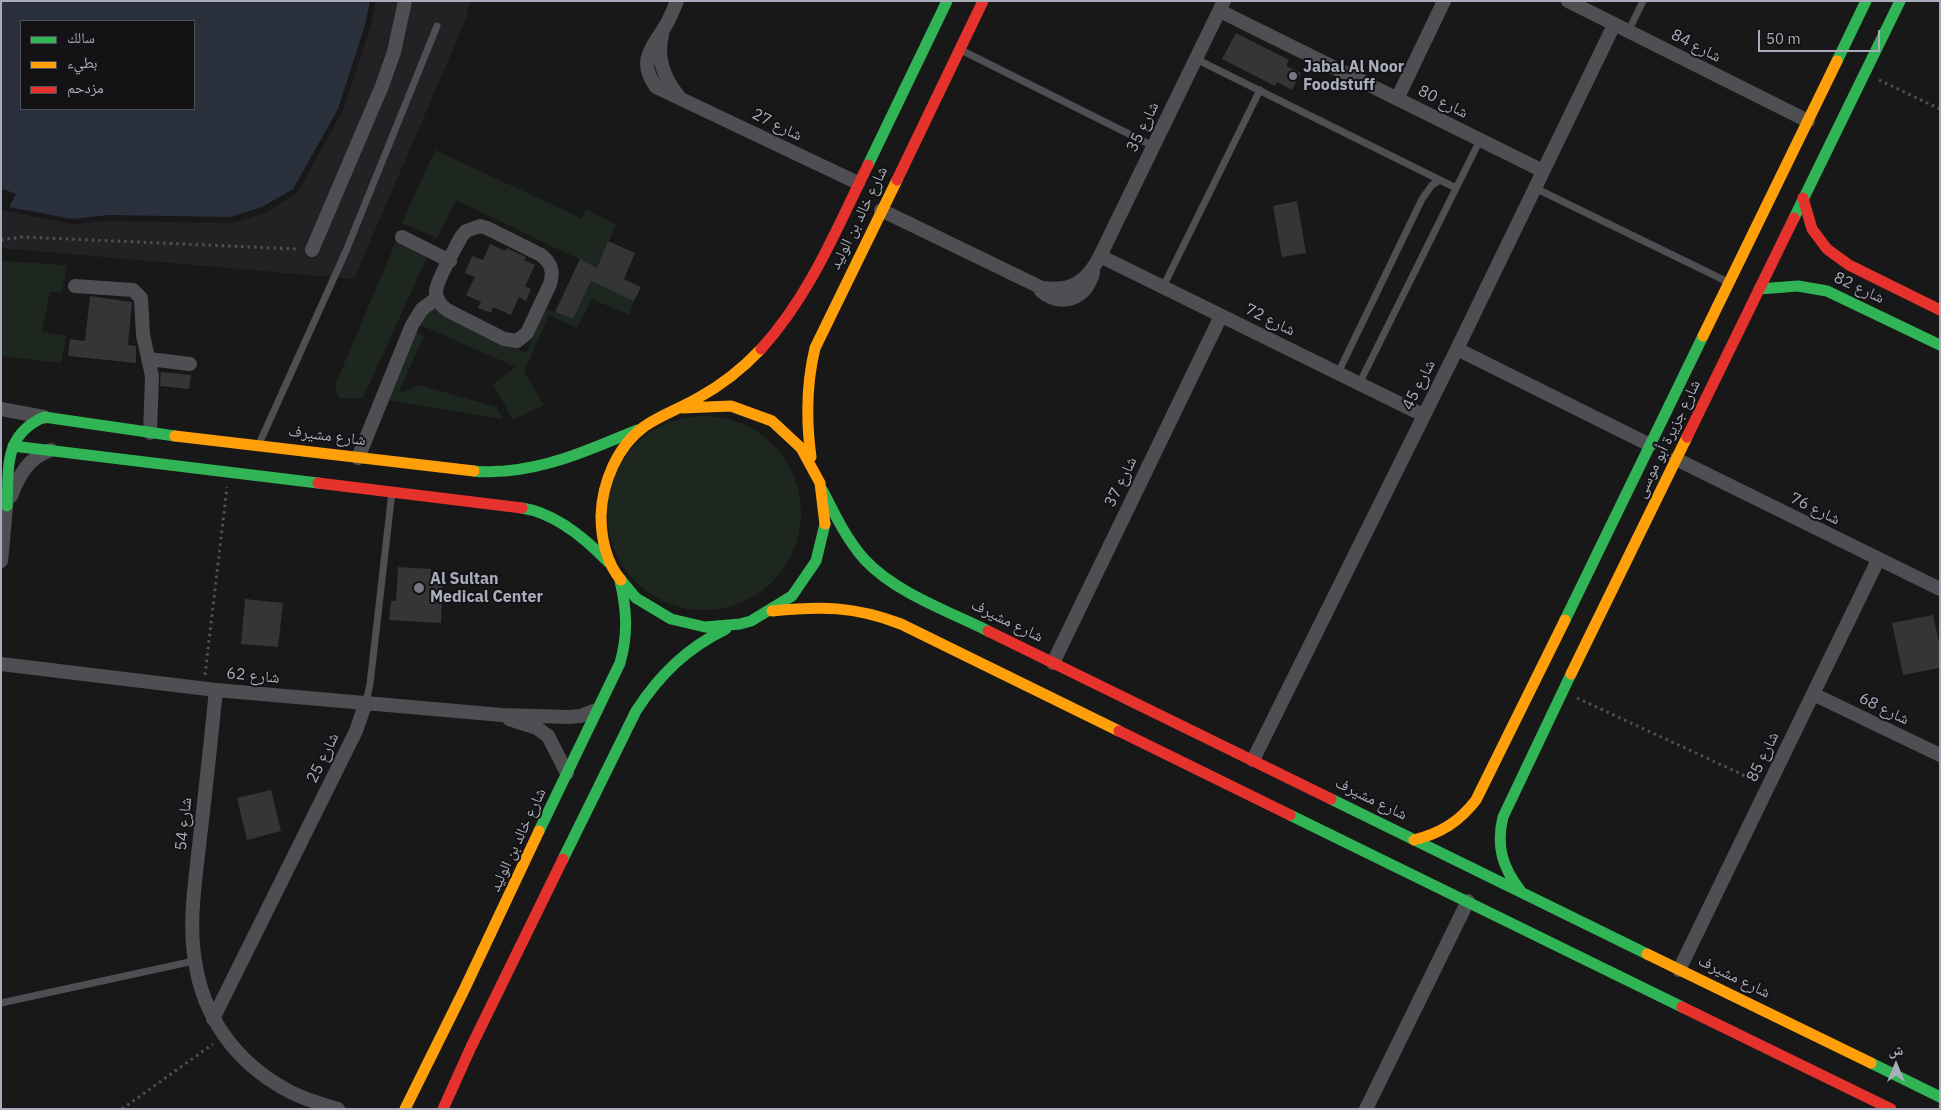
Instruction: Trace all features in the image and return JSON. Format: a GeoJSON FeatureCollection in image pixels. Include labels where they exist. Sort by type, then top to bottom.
{"type":"FeatureCollection","features":[{"type":"Feature","properties":{"kind":"main road","name":"شارع خالد بن الوليد"},"geometry":{"type":"LineString","coordinates":[[682,408],[734,374],[757,354],[796,306],[812,280],[947,1]]}},
{"type":"Feature","properties":{"kind":"main road","name":"شارع خالد بن الوليد"},"geometry":{"type":"LineString","coordinates":[[811,461],[806,404],[808,375],[815,348],[983,1]]}},
{"type":"Feature","properties":{"kind":"main road","name":"شارع جزيرة أبو موسى"},"geometry":{"type":"LineString","coordinates":[[1522,892],[1504,867],[1499,836],[1501,820],[1562,691],[1562,659],[1650,445],[1866,1]]}},
{"type":"Feature","properties":{"kind":"main road","name":"شارع جزيرة أبو موسى"},"geometry":{"type":"LineString","coordinates":[[1414,840],[1431,836],[1447,829],[1473,805],[1562,659],[1676,459],[1900,1]]}},
{"type":"Feature","properties":{"kind":"main road","name":"شارع 82"},"geometry":{"type":"LineString","coordinates":[[1804,198],[1810,226],[1826,250],[1837,260],[1940,310]]}},
{"type":"Feature","properties":{"kind":"main road"},"geometry":{"type":"LineString","coordinates":[[1870,310],[1866,306],[1867,291],[1880,282],[1886,284]]}},
{"type":"Feature","properties":{"kind":"main road","name":"شارع 82"},"geometry":{"type":"LineString","coordinates":[[1759,290],[1790,284],[1837,294],[1940,345]]}},
{"type":"Feature","properties":{"kind":"main road"},"geometry":{"type":"LineString","coordinates":[[443,1109],[467,1046],[636,711],[650,689],[667,669],[687,651],[709,637],[772,610],[795,591],[813,567],[820,549],[826,510],[823,491],[811,461],[791,435],[763,415],[732,405],[698,404],[661,416],[642,428],[627,442],[615,460],[606,479],[600,520],[608,562]]}},
{"type":"Feature","properties":{"kind":"main road","name":"شارع مشيرف"},"geometry":{"type":"LineString","coordinates":[[44,417],[150,433],[472,471],[510,471],[540,466],[569,458],[642,428]]}},
{"type":"Feature","properties":{"kind":"main road"},"geometry":{"type":"LineString","coordinates":[[8,506],[7,445],[24,426],[44,417]]}},
{"type":"Feature","properties":{"kind":"main road"},"geometry":{"type":"LineString","coordinates":[[7,445],[525,508],[549,516],[571,528],[591,543],[631,592],[660,615],[696,626],[734,626]]}},
{"type":"Feature","properties":{"kind":"main road","name":"شارع مشيرف"},"geometry":{"type":"LineString","coordinates":[[823,491],[859,554],[872,568],[889,581],[1679,970],[1695,982],[1940,1097]]}},
{"type":"Feature","properties":{"kind":"main road","name":"شارع خالد بن الوليد"},"geometry":{"type":"LineString","coordinates":[[402,1107],[447,1034],[596,710],[615,678],[622,659],[628,618],[619,578]]}},
{"type":"Feature","properties":{"kind":"main road"},"geometry":{"type":"LineString","coordinates":[[772,610],[831,606],[879,615],[1468,901],[1683,1003],[1891,1109]]}},
{"type":"Feature","properties":{"kind":"street"},"geometry":{"type":"LineString","coordinates":[[312,250],[382,86],[394,52],[404,1]]}},
{"type":"Feature","properties":{"kind":"street","name":"شارع 27"},"geometry":{"type":"LineString","coordinates":[[677,1],[649,53],[646,66],[649,78],[656,87],[667,94],[681,98],[858,183]]}},
{"type":"Feature","properties":{"kind":"street"},"geometry":{"type":"LineString","coordinates":[[1397,98],[1444,1]]}},
{"type":"Feature","properties":{"kind":"street","name":"شارع 84"},"geometry":{"type":"LineString","coordinates":[[1568,1],[1808,122]]}},
{"type":"Feature","properties":{"kind":"street","name":"شارع 80"},"geometry":{"type":"LineString","coordinates":[[1222,6],[1397,98],[1543,171]]}},
{"type":"Feature","properties":{"kind":"street","name":"شارع 35"},"geometry":{"type":"LineString","coordinates":[[1097,262],[1222,6]]}},
{"type":"Feature","properties":{"kind":"street","name":"شارع 45"},"geometry":{"type":"LineString","coordinates":[[1253,760],[1457,350],[1614,25]]}},
{"type":"Feature","properties":{"kind":"street"},"geometry":{"type":"LineString","coordinates":[[881,210],[1032,284],[1054,298],[1065,300],[1076,297],[1085,291],[1090,283],[1097,262]]}},
{"type":"Feature","properties":{"kind":"street"},"geometry":{"type":"LineString","coordinates":[[480,226],[541,255],[548,260],[552,268],[553,276],[527,333],[517,341],[504,339],[447,310],[439,303],[437,298],[437,287],[461,237],[466,231],[480,226]]}},
{"type":"Feature","properties":{"kind":"street"},"geometry":{"type":"LineString","coordinates":[[402,237],[450,261]]}},
{"type":"Feature","properties":{"kind":"street","name":"شارع 72"},"geometry":{"type":"LineString","coordinates":[[1097,262],[1163,287],[1424,416]]}},
{"type":"Feature","properties":{"kind":"street"},"geometry":{"type":"LineString","coordinates":[[75,286],[127,290],[138,294],[142,304],[143,335],[152,376],[150,433]]}},
{"type":"Feature","properties":{"kind":"street"},"geometry":{"type":"LineString","coordinates":[[358,458],[412,325],[422,309],[437,298]]}},
{"type":"Feature","properties":{"kind":"street","name":"شارع 37"},"geometry":{"type":"LineString","coordinates":[[1053,663],[1221,316]]}},
{"type":"Feature","properties":{"kind":"street"},"geometry":{"type":"LineString","coordinates":[[1457,350],[1650,445]]}},
{"type":"Feature","properties":{"kind":"street"},"geometry":{"type":"LineString","coordinates":[[149,359],[190,364]]}},
{"type":"Feature","properties":{"kind":"street","name":"شارع مشيرف"},"geometry":{"type":"LineString","coordinates":[[1,409],[44,417]]}},
{"type":"Feature","properties":{"kind":"street"},"geometry":{"type":"LineString","coordinates":[[1,561],[8,506],[16,482],[22,471],[41,454],[51,450]]}},
{"type":"Feature","properties":{"kind":"street","name":"شارع 76"},"geometry":{"type":"LineString","coordinates":[[1676,459],[1940,589]]}},
{"type":"Feature","properties":{"kind":"street"},"geometry":{"type":"LineString","coordinates":[[1,464],[6,479],[8,506]]}},
{"type":"Feature","properties":{"kind":"street","name":"شارع 85"},"geometry":{"type":"LineString","coordinates":[[1679,970],[1878,560]]}},
{"type":"Feature","properties":{"kind":"street","name":"شارع 62"},"geometry":{"type":"LineString","coordinates":[[1,664],[210,690],[502,715],[569,717],[580,716],[596,710]]}},
{"type":"Feature","properties":{"kind":"street","name":"شارع 54"},"geometry":{"type":"LineString","coordinates":[[210,690],[192,922],[194,961],[201,989],[213,1018],[223,1036],[234,1050],[259,1072],[286,1090],[335,1108]]}},
{"type":"Feature","properties":{"kind":"street","name":"شارع 68"},"geometry":{"type":"LineString","coordinates":[[1813,694],[1940,755]]}},
{"type":"Feature","properties":{"kind":"street","name":"شارع 25"},"geometry":{"type":"LineString","coordinates":[[213,1018],[356,731],[366,702]]}},
{"type":"Feature","properties":{"kind":"street","name":"شارع 62"},"geometry":{"type":"LineString","coordinates":[[502,715],[537,728],[548,736],[567,773]]}},
{"type":"Feature","properties":{"kind":"street"},"geometry":{"type":"LineString","coordinates":[[1366,1109],[1468,901]]}},
{"type":"Feature","properties":{"kind":"lane"},"geometry":{"type":"LineString","coordinates":[[1628,32],[1643,1]]}},
{"type":"Feature","properties":{"kind":"lane"},"geometry":{"type":"LineString","coordinates":[[259,446],[346,251],[437,26]]}},
{"type":"Feature","properties":{"kind":"lane"},"geometry":{"type":"LineString","coordinates":[[960,50],[1154,146]]}},
{"type":"Feature","properties":{"kind":"lane"},"geometry":{"type":"LineString","coordinates":[[1196,59],[1456,188]]}},
{"type":"Feature","properties":{"kind":"lane"},"geometry":{"type":"LineString","coordinates":[[1163,287],[1260,90]]}},
{"type":"Feature","properties":{"kind":"lane"},"geometry":{"type":"LineString","coordinates":[[1359,384],[1480,140]]}},
{"type":"Feature","properties":{"kind":"lane"},"geometry":{"type":"LineString","coordinates":[[1338,374],[1422,200],[1432,185],[1440,180]]}},
{"type":"Feature","properties":{"kind":"lane"},"geometry":{"type":"LineString","coordinates":[[1535,188],[1729,283]]}},
{"type":"Feature","properties":{"kind":"lane","name":"شارع 25"},"geometry":{"type":"LineString","coordinates":[[366,702],[370,684],[392,491]]}},
{"type":"Feature","properties":{"kind":"lane"},"geometry":{"type":"LineString","coordinates":[[1,1004],[194,961]]}},
{"type":"Feature","properties":{"kind":"path"},"geometry":{"type":"LineString","coordinates":[[1865,73],[1940,110]]}},
{"type":"Feature","properties":{"kind":"path"},"geometry":{"type":"LineString","coordinates":[[1,240],[22,237],[312,250]]}},
{"type":"Feature","properties":{"kind":"path"},"geometry":{"type":"LineString","coordinates":[[210,690],[229,472]]}},
{"type":"Feature","properties":{"kind":"path"},"geometry":{"type":"LineString","coordinates":[[1562,691],[1768,787]]}},
{"type":"Feature","properties":{"kind":"path"},"geometry":{"type":"LineString","coordinates":[[122,1109],[223,1036]]}},
{"type":"Feature","properties":{"kind":"shaded area"},"geometry":{"type":"Polygon","coordinates":[[[1,1],[370,1],[365,25],[338,109],[293,189],[262,207],[231,217],[109,215],[72,219],[9,207],[16,194],[3,189],[1,191],[1,1]]]}},
{"type":"Feature","properties":{"kind":"shaded area"},"geometry":{"type":"Polygon","coordinates":[[[376,1],[470,1],[466,19],[354,279],[1,248],[1,210],[72,224],[109,221],[231,223],[265,213],[297,193],[343,111],[370,27],[376,1]]]}},
{"type":"Feature","properties":{"kind":"shaded area"},"geometry":{"type":"Polygon","coordinates":[[[435,150],[581,218],[586,209],[616,225],[597,268],[456,200],[437,238],[402,223],[435,150]]]}},
{"type":"Feature","properties":{"kind":"shaded area"},"geometry":{"type":"Polygon","coordinates":[[[398,237],[428,255],[363,398],[339,398],[335,385],[398,237]]]}},
{"type":"Feature","properties":{"kind":"shaded area"},"geometry":{"type":"Polygon","coordinates":[[[1,261],[67,265],[62,293],[50,292],[42,332],[66,336],[61,363],[1,356],[1,261]]]}},
{"type":"Feature","properties":{"kind":"shaded area"},"geometry":{"type":"Polygon","coordinates":[[[591,281],[634,301],[629,315],[592,299],[577,328],[549,315],[524,372],[544,405],[513,420],[493,384],[516,367],[418,324],[428,306],[526,353],[546,309],[573,319],[591,281]]]}},
{"type":"Feature","properties":{"kind":"shaded area"},"geometry":{"type":"Polygon","coordinates":[[[416,332],[424,336],[398,394],[419,385],[496,407],[503,419],[386,400],[416,332]]]}},
{"type":"Feature","properties":{"kind":"shaded area"},"geometry":{"type":"Polygon","coordinates":[[[714,416],[723,417],[750,427],[773,444],[785,459],[794,476],[800,494],[800,532],[794,550],[785,567],[773,582],[758,594],[741,603],[723,609],[694,610],[685,609],[658,599],[642,588],[629,575],[618,559],[608,532],[607,503],[608,494],[618,467],[629,451],[642,438],[658,427],[685,417],[714,416]]]}},
{"type":"Feature","properties":{"kind":"building"},"geometry":{"type":"Polygon","coordinates":[[[1236,33],[1289,60],[1286,66],[1301,73],[1292,90],[1277,82],[1275,86],[1222,59],[1236,33]]]}},
{"type":"Feature","properties":{"kind":"building"},"geometry":{"type":"Polygon","coordinates":[[[1297,201],[1306,253],[1282,257],[1273,206],[1297,201]]]}},
{"type":"Feature","properties":{"kind":"building"},"geometry":{"type":"Polygon","coordinates":[[[608,241],[635,253],[624,279],[641,287],[634,301],[591,281],[573,319],[555,312],[580,259],[597,268],[608,241]]]}},
{"type":"Feature","properties":{"kind":"building"},"geometry":{"type":"Polygon","coordinates":[[[490,244],[505,251],[507,248],[526,257],[524,260],[535,265],[525,286],[531,289],[526,301],[519,297],[511,315],[493,307],[491,313],[478,308],[481,302],[466,295],[475,277],[465,273],[472,256],[483,260],[490,244]]]}},
{"type":"Feature","properties":{"kind":"building"},"geometry":{"type":"Polygon","coordinates":[[[90,296],[132,302],[128,345],[136,346],[136,363],[68,356],[70,339],[85,341],[90,296]]]}},
{"type":"Feature","properties":{"kind":"building"},"geometry":{"type":"Polygon","coordinates":[[[161,372],[191,375],[189,389],[160,386],[161,372]]]}},
{"type":"Feature","properties":{"kind":"building","name":"Al Sultan Medical Center"},"geometry":{"type":"Polygon","coordinates":[[[398,567],[431,569],[430,575],[443,576],[441,623],[389,620],[391,601],[396,601],[398,567]]]}},
{"type":"Feature","properties":{"kind":"building"},"geometry":{"type":"Polygon","coordinates":[[[245,599],[283,603],[278,647],[241,644],[245,599]]]}},
{"type":"Feature","properties":{"kind":"building"},"geometry":{"type":"Polygon","coordinates":[[[1933,615],[1940,646],[1940,668],[1903,675],[1892,623],[1933,615]]]}},
{"type":"Feature","properties":{"kind":"building"},"geometry":{"type":"Polygon","coordinates":[[[271,790],[281,831],[247,840],[237,798],[271,790]]]}},
{"type":"Feature","properties":{"kind":"traffic: fast"},"geometry":{"type":"LineString","coordinates":[[868,165],[947,1]]}},
{"type":"Feature","properties":{"kind":"traffic: fast"},"geometry":{"type":"LineString","coordinates":[[1837,61],[1866,1]]}},
{"type":"Feature","properties":{"kind":"traffic: fast"},"geometry":{"type":"LineString","coordinates":[[1794,218],[1900,1]]}},
{"type":"Feature","properties":{"kind":"traffic: fast"},"geometry":{"type":"LineString","coordinates":[[1759,289],[1798,286],[1827,291],[1940,345]]}},
{"type":"Feature","properties":{"kind":"traffic: fast"},"geometry":{"type":"LineString","coordinates":[[1565,620],[1703,336]]}},
{"type":"Feature","properties":{"kind":"traffic: fast"},"geometry":{"type":"LineString","coordinates":[[7,506],[9,466],[15,443],[21,433],[31,424],[44,417],[175,436]]}},
{"type":"Feature","properties":{"kind":"traffic: fast"},"geometry":{"type":"LineString","coordinates":[[474,471],[523,469],[556,461],[637,430]]}},
{"type":"Feature","properties":{"kind":"traffic: fast"},"geometry":{"type":"LineString","coordinates":[[13,446],[318,483]]}},
{"type":"Feature","properties":{"kind":"traffic: fast"},"geometry":{"type":"LineString","coordinates":[[823,491],[853,544],[865,560],[878,572],[907,592],[988,631]]}},
{"type":"Feature","properties":{"kind":"traffic: fast"},"geometry":{"type":"LineString","coordinates":[[522,508],[546,515],[558,521],[590,544],[608,562]]}},
{"type":"Feature","properties":{"kind":"traffic: fast"},"geometry":{"type":"LineString","coordinates":[[621,580],[636,598],[671,619],[705,627],[740,624],[751,621],[792,596],[816,561],[825,524]]}},
{"type":"Feature","properties":{"kind":"traffic: fast"},"geometry":{"type":"LineString","coordinates":[[539,831],[620,663],[626,622],[620,581]]}},
{"type":"Feature","properties":{"kind":"traffic: fast"},"geometry":{"type":"LineString","coordinates":[[563,859],[636,711],[645,698],[675,663],[712,636],[726,629]]}},
{"type":"Feature","properties":{"kind":"traffic: fast"},"geometry":{"type":"LineString","coordinates":[[1520,890],[1509,873],[1502,855],[1500,837],[1503,817],[1571,674]]}},
{"type":"Feature","properties":{"kind":"traffic: fast"},"geometry":{"type":"LineString","coordinates":[[1331,799],[1647,954]]}},
{"type":"Feature","properties":{"kind":"traffic: fast"},"geometry":{"type":"LineString","coordinates":[[1290,815],[1682,1007]]}},
{"type":"Feature","properties":{"kind":"traffic: fast"},"geometry":{"type":"LineString","coordinates":[[1871,1063],[1940,1097]]}},
{"type":"Feature","properties":{"kind":"traffic: slow"},"geometry":{"type":"LineString","coordinates":[[1703,336],[1837,61]]}},
{"type":"Feature","properties":{"kind":"traffic: slow"},"geometry":{"type":"LineString","coordinates":[[811,457],[808,430],[808,402],[815,348],[897,180]]}},
{"type":"Feature","properties":{"kind":"traffic: slow"},"geometry":{"type":"LineString","coordinates":[[621,580],[605,550],[601,516],[604,491],[619,455],[626,444],[645,426],[715,388],[739,370],[761,349]]}},
{"type":"Feature","properties":{"kind":"traffic: slow"},"geometry":{"type":"LineString","coordinates":[[682,408],[731,406],[772,421],[801,448],[820,483],[825,524]]}},
{"type":"Feature","properties":{"kind":"traffic: slow"},"geometry":{"type":"LineString","coordinates":[[175,436],[474,471]]}},
{"type":"Feature","properties":{"kind":"traffic: slow"},"geometry":{"type":"LineString","coordinates":[[1571,674],[1687,437]]}},
{"type":"Feature","properties":{"kind":"traffic: slow"},"geometry":{"type":"LineString","coordinates":[[772,611],[822,608],[852,611],[884,618],[901,624],[1119,731]]}},
{"type":"Feature","properties":{"kind":"traffic: slow"},"geometry":{"type":"LineString","coordinates":[[1414,840],[1449,826],[1463,815],[1476,800],[1565,620]]}},
{"type":"Feature","properties":{"kind":"traffic: slow"},"geometry":{"type":"LineString","coordinates":[[405,1109],[539,831]]}},
{"type":"Feature","properties":{"kind":"traffic: slow"},"geometry":{"type":"LineString","coordinates":[[1647,954],[1871,1063]]}},
{"type":"Feature","properties":{"kind":"traffic: jam"},"geometry":{"type":"LineString","coordinates":[[897,180],[983,1]]}},
{"type":"Feature","properties":{"kind":"traffic: jam"},"geometry":{"type":"LineString","coordinates":[[761,349],[794,307],[808,284],[833,238],[868,165]]}},
{"type":"Feature","properties":{"kind":"traffic: jam"},"geometry":{"type":"LineString","coordinates":[[1803,198],[1812,229],[1827,249],[1849,265],[1940,310]]}},
{"type":"Feature","properties":{"kind":"traffic: jam"},"geometry":{"type":"LineString","coordinates":[[1687,437],[1794,218]]}},
{"type":"Feature","properties":{"kind":"traffic: jam"},"geometry":{"type":"LineString","coordinates":[[318,483],[522,508]]}},
{"type":"Feature","properties":{"kind":"traffic: jam"},"geometry":{"type":"LineString","coordinates":[[988,631],[1331,799]]}},
{"type":"Feature","properties":{"kind":"traffic: jam"},"geometry":{"type":"LineString","coordinates":[[1119,731],[1290,815]]}},
{"type":"Feature","properties":{"kind":"traffic: jam"},"geometry":{"type":"LineString","coordinates":[[443,1109],[471,1047],[563,859]]}},
{"type":"Feature","properties":{"kind":"traffic: jam"},"geometry":{"type":"LineString","coordinates":[[1682,1007],[1891,1109]]}},
{"type":"Feature","properties":{"kind":"place","name":"Jabal Al Noor Foodstuff"},"geometry":{"type":"Point","coordinates":[1293,76]}},
{"type":"Feature","properties":{"kind":"place","name":"Al Sultan Medical Center"},"geometry":{"type":"Point","coordinates":[419,588]}}]}
